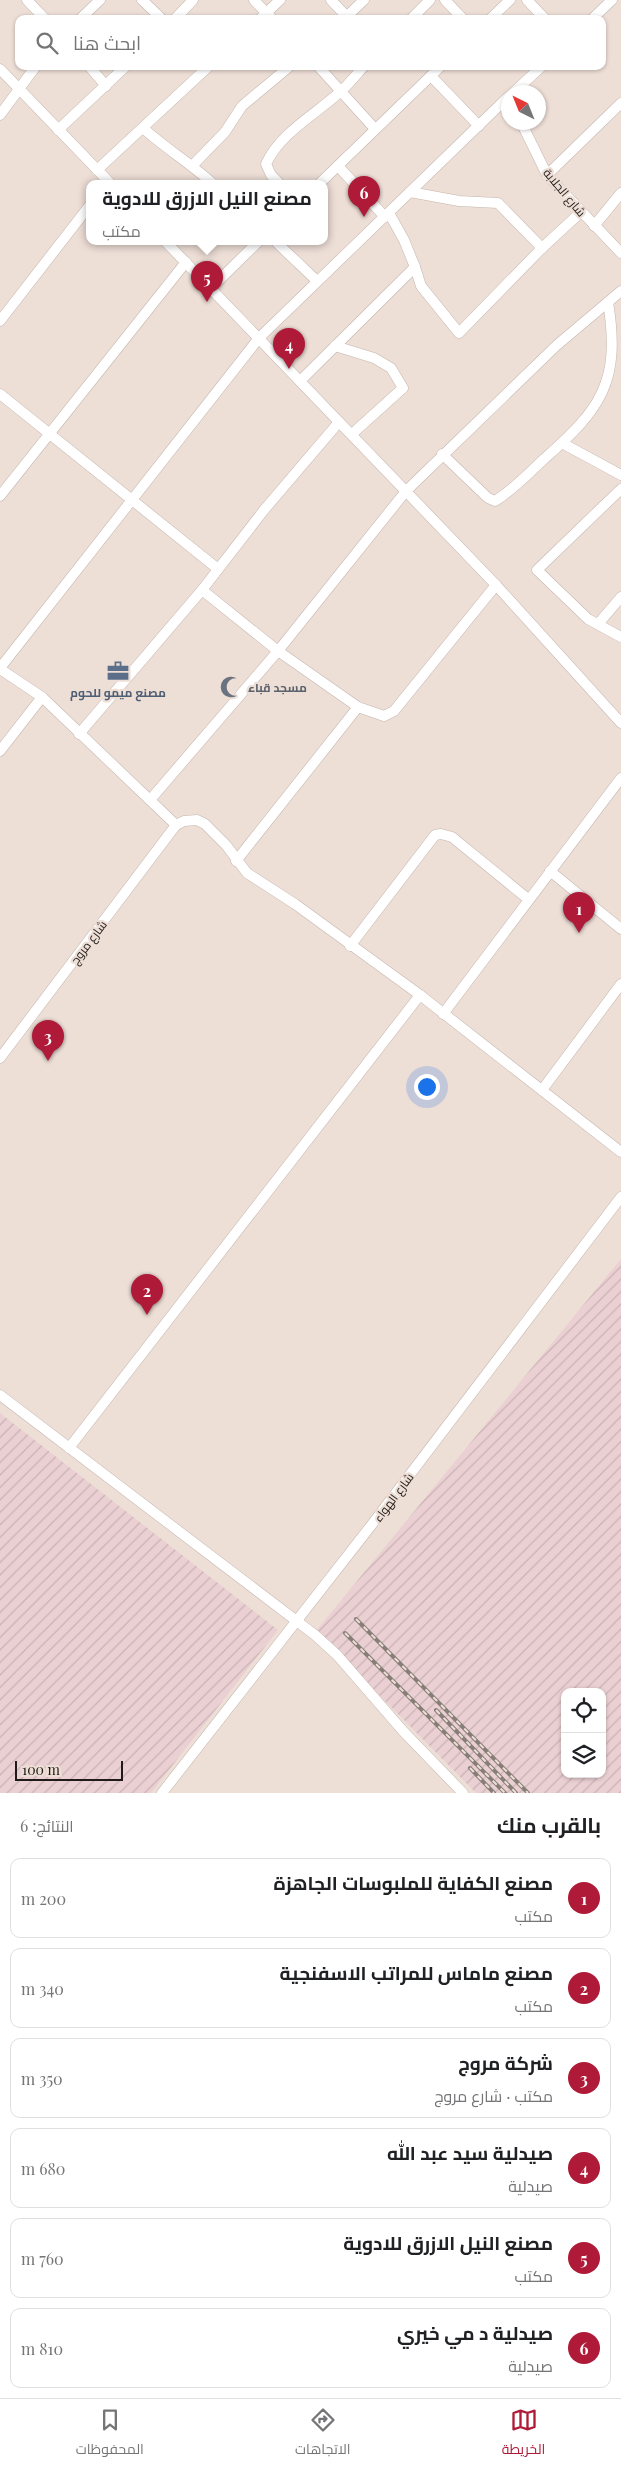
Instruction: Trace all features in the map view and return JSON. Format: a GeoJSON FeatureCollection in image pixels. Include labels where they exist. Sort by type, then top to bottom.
{"type":"FeatureCollection","features":[{"type":"Feature","properties":{"kind":"street"},"geometry":{"type":"LineString","coordinates":[[28,0],[41,15]]}},
{"type":"Feature","properties":{"kind":"street"},"geometry":{"type":"LineString","coordinates":[[84,15],[100,0]]}},
{"type":"Feature","properties":{"kind":"street"},"geometry":{"type":"LineString","coordinates":[[142,0],[158,15]]}},
{"type":"Feature","properties":{"kind":"street"},"geometry":{"type":"LineString","coordinates":[[179,15],[193,0]]}},
{"type":"Feature","properties":{"kind":"street"},"geometry":{"type":"LineString","coordinates":[[254,0],[265,15]]}},
{"type":"Feature","properties":{"kind":"street"},"geometry":{"type":"LineString","coordinates":[[268,15],[280,0]]}},
{"type":"Feature","properties":{"kind":"street"},"geometry":{"type":"LineString","coordinates":[[330,0],[343,15]]}},
{"type":"Feature","properties":{"kind":"street"},"geometry":{"type":"LineString","coordinates":[[349,15],[364,0]]}},
{"type":"Feature","properties":{"kind":"street"},"geometry":{"type":"LineString","coordinates":[[415,15],[430,0]]}},
{"type":"Feature","properties":{"kind":"street"},"geometry":{"type":"LineString","coordinates":[[445,0],[459,15]]}},
{"type":"Feature","properties":{"kind":"street"},"geometry":{"type":"LineString","coordinates":[[494,15],[510,0]]}},
{"type":"Feature","properties":{"kind":"street"},"geometry":{"type":"LineString","coordinates":[[527,0],[541,15]]}},
{"type":"Feature","properties":{"kind":"street"},"geometry":{"type":"LineString","coordinates":[[596,15],[612,0]]}},
{"type":"Feature","properties":{"kind":"street"},"geometry":{"type":"LineString","coordinates":[[0,69],[106,180]]}},
{"type":"Feature","properties":{"kind":"street"},"geometry":{"type":"LineString","coordinates":[[0,115],[20,90],[25,79],[33,70]]}},
{"type":"Feature","properties":{"kind":"street"},"geometry":{"type":"LineString","coordinates":[[92,70],[106,86]]}},
{"type":"Feature","properties":{"kind":"street"},"geometry":{"type":"LineString","coordinates":[[58,130],[122,70]]}},
{"type":"Feature","properties":{"kind":"street"},"geometry":{"type":"LineString","coordinates":[[98,170],[205,70]]}},
{"type":"Feature","properties":{"kind":"street"},"geometry":{"type":"LineString","coordinates":[[193,165],[225,132],[242,106],[285,70]]}},
{"type":"Feature","properties":{"kind":"street"},"geometry":{"type":"LineString","coordinates":[[322,70],[376,130]]}},
{"type":"Feature","properties":{"kind":"street"},"geometry":{"type":"LineString","coordinates":[[276,180],[271,175],[266,164],[270,155],[288,136],[341,91],[360,70]]}},
{"type":"Feature","properties":{"kind":"street"},"geometry":{"type":"LineString","coordinates":[[323,180],[437,70]]}},
{"type":"Feature","properties":{"kind":"street"},"geometry":{"type":"LineString","coordinates":[[522,85],[538,70]]}},
{"type":"Feature","properties":{"kind":"street"},"geometry":{"type":"LineString","coordinates":[[431,76],[479,126]]}},
{"type":"Feature","properties":{"kind":"street"},"geometry":{"type":"LineString","coordinates":[[548,175],[621,103]]}},
{"type":"Feature","properties":{"kind":"street"},"geometry":{"type":"LineString","coordinates":[[501,105],[259,338],[0,668],[42,697],[176,826],[184,821],[196,820],[205,824],[226,845],[236,861],[247,873],[295,904],[350,946],[420,995],[621,1152]]}},
{"type":"Feature","properties":{"kind":"street"},"geometry":{"type":"LineString","coordinates":[[143,128],[160,143],[193,165],[209,180]]}},
{"type":"Feature","properties":{"kind":"street","name":"شارع الجلابة"},"geometry":{"type":"LineString","coordinates":[[525,130],[548,175],[621,253]]}},
{"type":"Feature","properties":{"kind":"street"},"geometry":{"type":"LineString","coordinates":[[338,166],[387,215],[404,240],[421,286],[460,333],[542,248],[581,212]]}},
{"type":"Feature","properties":{"kind":"street"},"geometry":{"type":"LineString","coordinates":[[410,192],[459,201],[498,202],[542,248]]}},
{"type":"Feature","properties":{"kind":"street"},"geometry":{"type":"LineString","coordinates":[[594,226],[621,193]]}},
{"type":"Feature","properties":{"kind":"street"},"geometry":{"type":"LineString","coordinates":[[0,321],[86,210]]}},
{"type":"Feature","properties":{"kind":"street"},"geometry":{"type":"LineString","coordinates":[[172,245],[186,262],[496,585],[621,723]]}},
{"type":"Feature","properties":{"kind":"street"},"geometry":{"type":"LineString","coordinates":[[211,288],[255,245]]}},
{"type":"Feature","properties":{"kind":"street"},"geometry":{"type":"LineString","coordinates":[[278,245],[317,281]]}},
{"type":"Feature","properties":{"kind":"street"},"geometry":{"type":"LineString","coordinates":[[0,496],[186,262]]}},
{"type":"Feature","properties":{"kind":"street"},"geometry":{"type":"LineString","coordinates":[[300,381],[415,267]]}},
{"type":"Feature","properties":{"kind":"street"},"geometry":{"type":"LineString","coordinates":[[150,800],[278,651],[406,491],[556,345],[621,291]]}},
{"type":"Feature","properties":{"kind":"street"},"geometry":{"type":"LineString","coordinates":[[442,454],[488,498],[495,501],[562,443],[599,406],[607,393],[618,360],[617,342],[608,302]]}},
{"type":"Feature","properties":{"kind":"street"},"geometry":{"type":"LineString","coordinates":[[335,346],[374,358],[391,368],[403,388],[352,434]]}},
{"type":"Feature","properties":{"kind":"street"},"geometry":{"type":"LineString","coordinates":[[0,394],[130,501],[218,569]]}},
{"type":"Feature","properties":{"kind":"street"},"geometry":{"type":"LineString","coordinates":[[79,734],[202,590],[264,510],[339,422]]}},
{"type":"Feature","properties":{"kind":"street"},"geometry":{"type":"LineString","coordinates":[[562,443],[621,475]]}},
{"type":"Feature","properties":{"kind":"street"},"geometry":{"type":"LineString","coordinates":[[621,489],[538,570],[575,609],[621,637]]}},
{"type":"Feature","properties":{"kind":"street"},"geometry":{"type":"LineString","coordinates":[[202,590],[278,651],[358,707],[384,716],[394,711],[496,585]]}},
{"type":"Feature","properties":{"kind":"street"},"geometry":{"type":"LineString","coordinates":[[598,624],[621,597]]}},
{"type":"Feature","properties":{"kind":"street"},"geometry":{"type":"LineString","coordinates":[[0,751],[42,697]]}},
{"type":"Feature","properties":{"kind":"street"},"geometry":{"type":"LineString","coordinates":[[236,861],[358,707]]}},
{"type":"Feature","properties":{"kind":"street"},"geometry":{"type":"LineString","coordinates":[[443,1014],[621,778]]}},
{"type":"Feature","properties":{"kind":"street","name":"شارع مروج"},"geometry":{"type":"LineString","coordinates":[[0,1058],[176,826]]}},
{"type":"Feature","properties":{"kind":"street"},"geometry":{"type":"LineString","coordinates":[[350,946],[435,835],[441,834],[452,837],[528,899]]}},
{"type":"Feature","properties":{"kind":"street"},"geometry":{"type":"LineString","coordinates":[[550,871],[621,929]]}},
{"type":"Feature","properties":{"kind":"street"},"geometry":{"type":"LineString","coordinates":[[542,1090],[621,984]]}},
{"type":"Feature","properties":{"kind":"street"},"geometry":{"type":"LineString","coordinates":[[69,1448],[420,995]]}},
{"type":"Feature","properties":{"kind":"street","name":"شارع الهواء"},"geometry":{"type":"LineString","coordinates":[[162,1793],[294,1619],[491,1370],[621,1197]]}},
{"type":"Feature","properties":{"kind":"street"},"geometry":{"type":"LineString","coordinates":[[0,1395],[294,1619],[337,1655],[403,1731],[463,1793]]}},
{"type":"Feature","properties":{"kind":"shaded area"},"geometry":{"type":"Polygon","coordinates":[[[621,1259],[621,1793],[476,1793],[316,1631],[621,1259]]]}},
{"type":"Feature","properties":{"kind":"shaded area"},"geometry":{"type":"Polygon","coordinates":[[[0,1413],[278,1630],[151,1793],[0,1793],[0,1413]]]}},
{"type":"Feature","properties":{"kind":"railway"},"geometry":{"type":"LineString","coordinates":[[356,1619],[528,1793]]}},
{"type":"Feature","properties":{"kind":"railway"},"geometry":{"type":"LineString","coordinates":[[345,1633],[505,1793]]}},
{"type":"Feature","properties":{"kind":"railway"},"geometry":{"type":"LineString","coordinates":[[436,1710],[516,1793]]}},
{"type":"Feature","properties":{"kind":"railway"},"geometry":{"type":"LineString","coordinates":[[470,1768],[494,1793]]}},
{"type":"Feature","properties":{"kind":"place","name":"صيدلية د مي خيري"},"geometry":{"type":"Point","coordinates":[364,217]}},
{"type":"Feature","properties":{"kind":"place","name":"مصنع النيل الازرق للادوية"},"geometry":{"type":"Point","coordinates":[207,302]}},
{"type":"Feature","properties":{"kind":"place","name":"صيدلية سيد عبد الله"},"geometry":{"type":"Point","coordinates":[289,369]}},
{"type":"Feature","properties":{"kind":"place","name":"مصنع ميمو للحوم"},"geometry":{"type":"Point","coordinates":[118,671]}},
{"type":"Feature","properties":{"kind":"place","name":"مسجد قباء"},"geometry":{"type":"Point","coordinates":[231,687]}},
{"type":"Feature","properties":{"kind":"place","name":"مصنع الكفاية للملبوسات الجاهزة"},"geometry":{"type":"Point","coordinates":[579,933]}},
{"type":"Feature","properties":{"kind":"place","name":"شركة مروج"},"geometry":{"type":"Point","coordinates":[48,1061]}},
{"type":"Feature","properties":{"kind":"place","name":"مصنع ماماس للمراتب الاسفنجية"},"geometry":{"type":"Point","coordinates":[147,1315]}}]}
